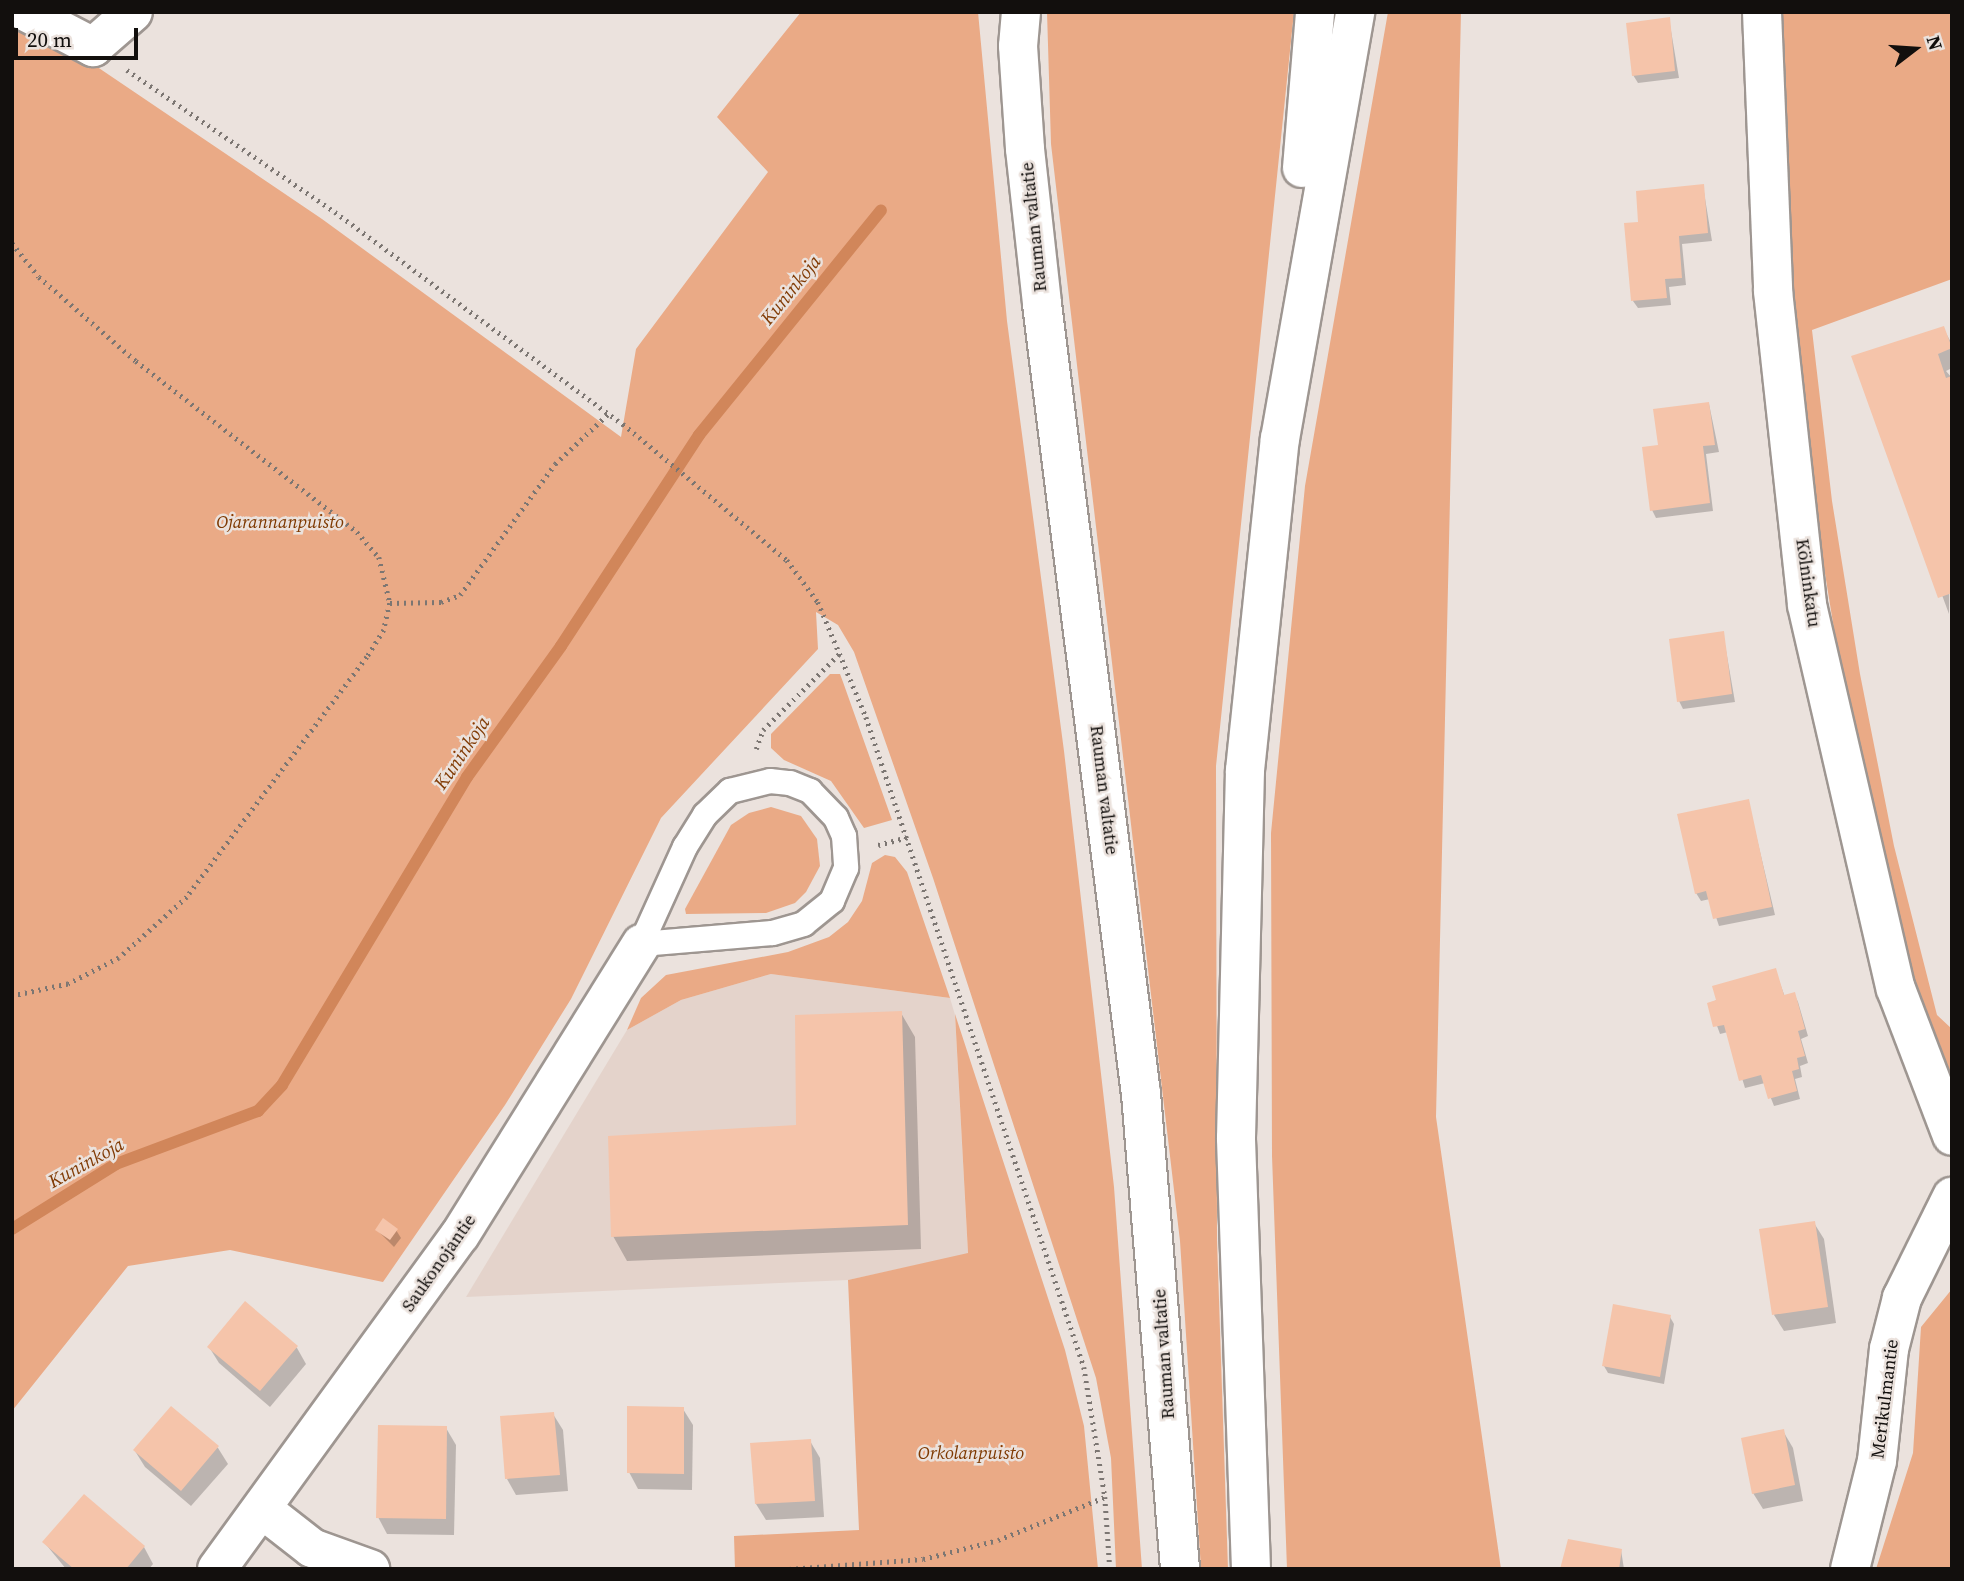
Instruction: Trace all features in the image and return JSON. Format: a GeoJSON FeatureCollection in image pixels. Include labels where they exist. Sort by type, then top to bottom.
{"type":"FeatureCollection","features":[{"type":"Feature","properties":{"kind":"main road"},"geometry":{"type":"LineString","coordinates":[[26,12],[93,47],[133,12]]}},
{"type":"Feature","properties":{"kind":"main road"},"geometry":{"type":"LineString","coordinates":[[1251,1569],[1236,1166],[1238,959],[1245,771],[1280,439],[1315,12]]}},
{"type":"Feature","properties":{"kind":"main road"},"geometry":{"type":"LineString","coordinates":[[1280,439],[1355,12]]}},
{"type":"Feature","properties":{"kind":"main road","name":"Kölninkatu"},"geometry":{"type":"LineString","coordinates":[[1762,12],[1773,290],[1807,605],[1896,989],[1952,1136]]}},
{"type":"Feature","properties":{"kind":"main road","name":"Rauman valtatie"},"geometry":{"type":"LineString","coordinates":[[1018,23],[1042,304],[1141,1094],[1180,1569]]}},
{"type":"Feature","properties":{"kind":"main road","name":"Saukonojantie"},"geometry":{"type":"LineString","coordinates":[[217,1569],[460,1235],[641,944]]}},
{"type":"Feature","properties":{"kind":"main road","name":"Merikulmantie"},"geometry":{"type":"LineString","coordinates":[[1850,1569],[1877,1461],[1889,1349],[1902,1298],[1952,1196]]}},
{"type":"Feature","properties":{"kind":"main road"},"geometry":{"type":"LineString","coordinates":[[262,1509],[312,1548],[370,1569]]}},
{"type":"Feature","properties":{"kind":"lane"},"geometry":{"type":"LineString","coordinates":[[790,783],[810,791],[830,811],[844,836],[847,853],[839,892],[818,915],[781,931],[736,939],[641,944],[694,832],[717,802],[743,786],[790,783]]}},
{"type":"Feature","properties":{"kind":"path"},"geometry":{"type":"LineString","coordinates":[[93,47],[335,212],[622,424],[717,498],[787,560],[818,602],[842,651],[1084,1367],[1105,1497],[1110,1569]]}},
{"type":"Feature","properties":{"kind":"path"},"geometry":{"type":"LineString","coordinates":[[12,243],[39,277],[136,361],[357,532],[379,557],[390,603],[384,630],[367,657],[187,897],[119,958],[68,984],[12,996]]}},
{"type":"Feature","properties":{"kind":"path"},"geometry":{"type":"LineString","coordinates":[[390,603],[441,602],[460,594],[555,464],[608,414]]}},
{"type":"Feature","properties":{"kind":"path"},"geometry":{"type":"LineString","coordinates":[[743,786],[763,730],[842,651]]}},
{"type":"Feature","properties":{"kind":"path"},"geometry":{"type":"LineString","coordinates":[[789,1569],[923,1559],[998,1540],[1105,1497]]}},
{"type":"Feature","properties":{"kind":"shaded area"},"geometry":{"type":"Polygon","coordinates":[[[771,974],[950,998],[955,1015],[968,1254],[848,1280],[466,1297],[627,1030],[681,1000],[771,974]]]}},
{"type":"Feature","properties":{"kind":"green space","name":"Ojarannanpuisto"},"geometry":{"type":"Polygon","coordinates":[[[801,12],[978,12],[1007,321],[1064,751],[1114,1187],[1142,1569],[1116,1569],[1111,1458],[1096,1378],[933,878],[854,652],[838,625],[816,612],[818,649],[661,818],[571,999],[505,1105],[383,1282],[230,1250],[128,1266],[12,1411],[12,25],[84,58],[322,219],[621,437],[636,349],[768,172],[717,117],[801,12]]]}},
{"type":"Feature","properties":{"kind":"green space"},"geometry":{"type":"Polygon","coordinates":[[[1047,12],[1294,12],[1216,766],[1217,1240],[1228,1569],[1201,1569],[1180,1241],[1051,144],[1047,12]]]}},
{"type":"Feature","properties":{"kind":"green space"},"geometry":{"type":"Polygon","coordinates":[[[1388,12],[1461,12],[1436,1117],[1501,1569],[1287,1569],[1272,1156],[1271,833],[1305,486],[1388,12]]]}},
{"type":"Feature","properties":{"kind":"green space"},"geometry":{"type":"Polygon","coordinates":[[[1778,12],[1952,12],[1952,279],[1812,330],[1832,501],[1860,674],[1894,846],[1937,1015],[1952,1029],[1952,1095],[1914,994],[1842,678],[1821,549],[1792,289],[1778,12]]]}},
{"type":"Feature","properties":{"kind":"green space"},"geometry":{"type":"Polygon","coordinates":[[[830,674],[840,674],[892,820],[864,828],[831,781],[784,760],[771,748],[771,734],[830,674]]]}},
{"type":"Feature","properties":{"kind":"green space"},"geometry":{"type":"Polygon","coordinates":[[[771,807],[801,816],[817,839],[820,866],[806,892],[795,903],[766,913],[686,914],[685,909],[731,825],[749,813],[771,807]]]}},
{"type":"Feature","properties":{"kind":"green space"},"geometry":{"type":"Polygon","coordinates":[[[885,855],[895,857],[907,872],[950,998],[771,974],[681,1000],[627,1030],[641,998],[666,975],[788,952],[829,937],[848,922],[862,901],[872,863],[885,855]]]}},
{"type":"Feature","properties":{"kind":"green space","name":"Orkolanpuisto"},"geometry":{"type":"Polygon","coordinates":[[[955,1014],[1065,1350],[1084,1426],[1098,1569],[735,1569],[734,1536],[859,1530],[848,1280],[968,1253],[955,1014]]]}},
{"type":"Feature","properties":{"kind":"green space"},"geometry":{"type":"Polygon","coordinates":[[[1952,1289],[1952,1569],[1876,1569],[1913,1453],[1921,1327],[1952,1289]]]}},
{"type":"Feature","properties":{"kind":"building"},"geometry":{"type":"Polygon","coordinates":[[[1670,17],[1675,71],[1632,76],[1626,23],[1670,17]]]}},
{"type":"Feature","properties":{"kind":"building"},"geometry":{"type":"Polygon","coordinates":[[[1704,184],[1708,233],[1679,236],[1682,278],[1665,279],[1667,298],[1631,301],[1624,223],[1638,222],[1636,191],[1704,184]]]}},
{"type":"Feature","properties":{"kind":"building"},"geometry":{"type":"Polygon","coordinates":[[[1944,326],[1952,348],[1938,354],[1946,378],[1952,376],[1952,593],[1938,598],[1851,356],[1944,326]]]}},
{"type":"Feature","properties":{"kind":"building"},"geometry":{"type":"Polygon","coordinates":[[[1709,402],[1715,445],[1703,446],[1710,503],[1650,511],[1642,447],[1658,445],[1653,409],[1709,402]]]}},
{"type":"Feature","properties":{"kind":"building"},"geometry":{"type":"Polygon","coordinates":[[[1724,631],[1732,694],[1677,702],[1669,639],[1724,631]]]}},
{"type":"Feature","properties":{"kind":"building"},"geometry":{"type":"Polygon","coordinates":[[[1749,799],[1772,907],[1713,919],[1706,891],[1695,894],[1677,814],[1749,799]]]}},
{"type":"Feature","properties":{"kind":"building"},"geometry":{"type":"Polygon","coordinates":[[[1776,968],[1784,995],[1795,992],[1805,1029],[1798,1031],[1805,1056],[1797,1058],[1799,1069],[1792,1071],[1797,1091],[1768,1099],[1761,1075],[1739,1081],[1724,1025],[1713,1027],[1707,1003],[1716,1000],[1712,986],[1776,968]]]}},
{"type":"Feature","properties":{"kind":"building"},"geometry":{"type":"Polygon","coordinates":[[[902,1011],[908,1225],[611,1237],[608,1136],[796,1125],[795,1015],[902,1011]]]}},
{"type":"Feature","properties":{"kind":"building"},"geometry":{"type":"Polygon","coordinates":[[[383,1218],[398,1229],[390,1240],[375,1230],[383,1218]]]}},
{"type":"Feature","properties":{"kind":"building"},"geometry":{"type":"Polygon","coordinates":[[[1815,1221],[1828,1307],[1772,1315],[1759,1229],[1815,1221]]]}},
{"type":"Feature","properties":{"kind":"building"},"geometry":{"type":"Polygon","coordinates":[[[245,1301],[298,1346],[260,1391],[207,1347],[245,1301]]]}},
{"type":"Feature","properties":{"kind":"building"},"geometry":{"type":"Polygon","coordinates":[[[1613,1304],[1671,1315],[1660,1377],[1602,1366],[1613,1304]]]}},
{"type":"Feature","properties":{"kind":"building"},"geometry":{"type":"Polygon","coordinates":[[[171,1406],[219,1446],[181,1491],[133,1450],[171,1406]]]}},
{"type":"Feature","properties":{"kind":"building"},"geometry":{"type":"Polygon","coordinates":[[[627,1406],[684,1407],[684,1474],[627,1473],[627,1406]]]}},
{"type":"Feature","properties":{"kind":"building"},"geometry":{"type":"Polygon","coordinates":[[[554,1412],[560,1475],[505,1479],[500,1416],[554,1412]]]}},
{"type":"Feature","properties":{"kind":"building"},"geometry":{"type":"Polygon","coordinates":[[[378,1425],[447,1426],[446,1519],[376,1518],[378,1425]]]}},
{"type":"Feature","properties":{"kind":"building"},"geometry":{"type":"Polygon","coordinates":[[[1784,1429],[1795,1485],[1752,1494],[1741,1438],[1784,1429]]]}},
{"type":"Feature","properties":{"kind":"building"},"geometry":{"type":"Polygon","coordinates":[[[811,1439],[815,1501],[755,1504],[750,1443],[811,1439]]]}},
{"type":"Feature","properties":{"kind":"building"},"geometry":{"type":"Polygon","coordinates":[[[84,1494],[145,1546],[126,1569],[74,1569],[42,1542],[84,1494]]]}},
{"type":"Feature","properties":{"kind":"building"},"geometry":{"type":"Polygon","coordinates":[[[1568,1539],[1622,1549],[1619,1569],[1560,1569],[1568,1539]]]}},
{"type":"Feature","properties":{"kind":"waterway","name":"Kuninkoja"},"geometry":{"type":"LineString","coordinates":[[12,1229],[116,1164],[258,1111],[282,1085],[467,777],[561,646],[699,435],[881,210]]}}]}
